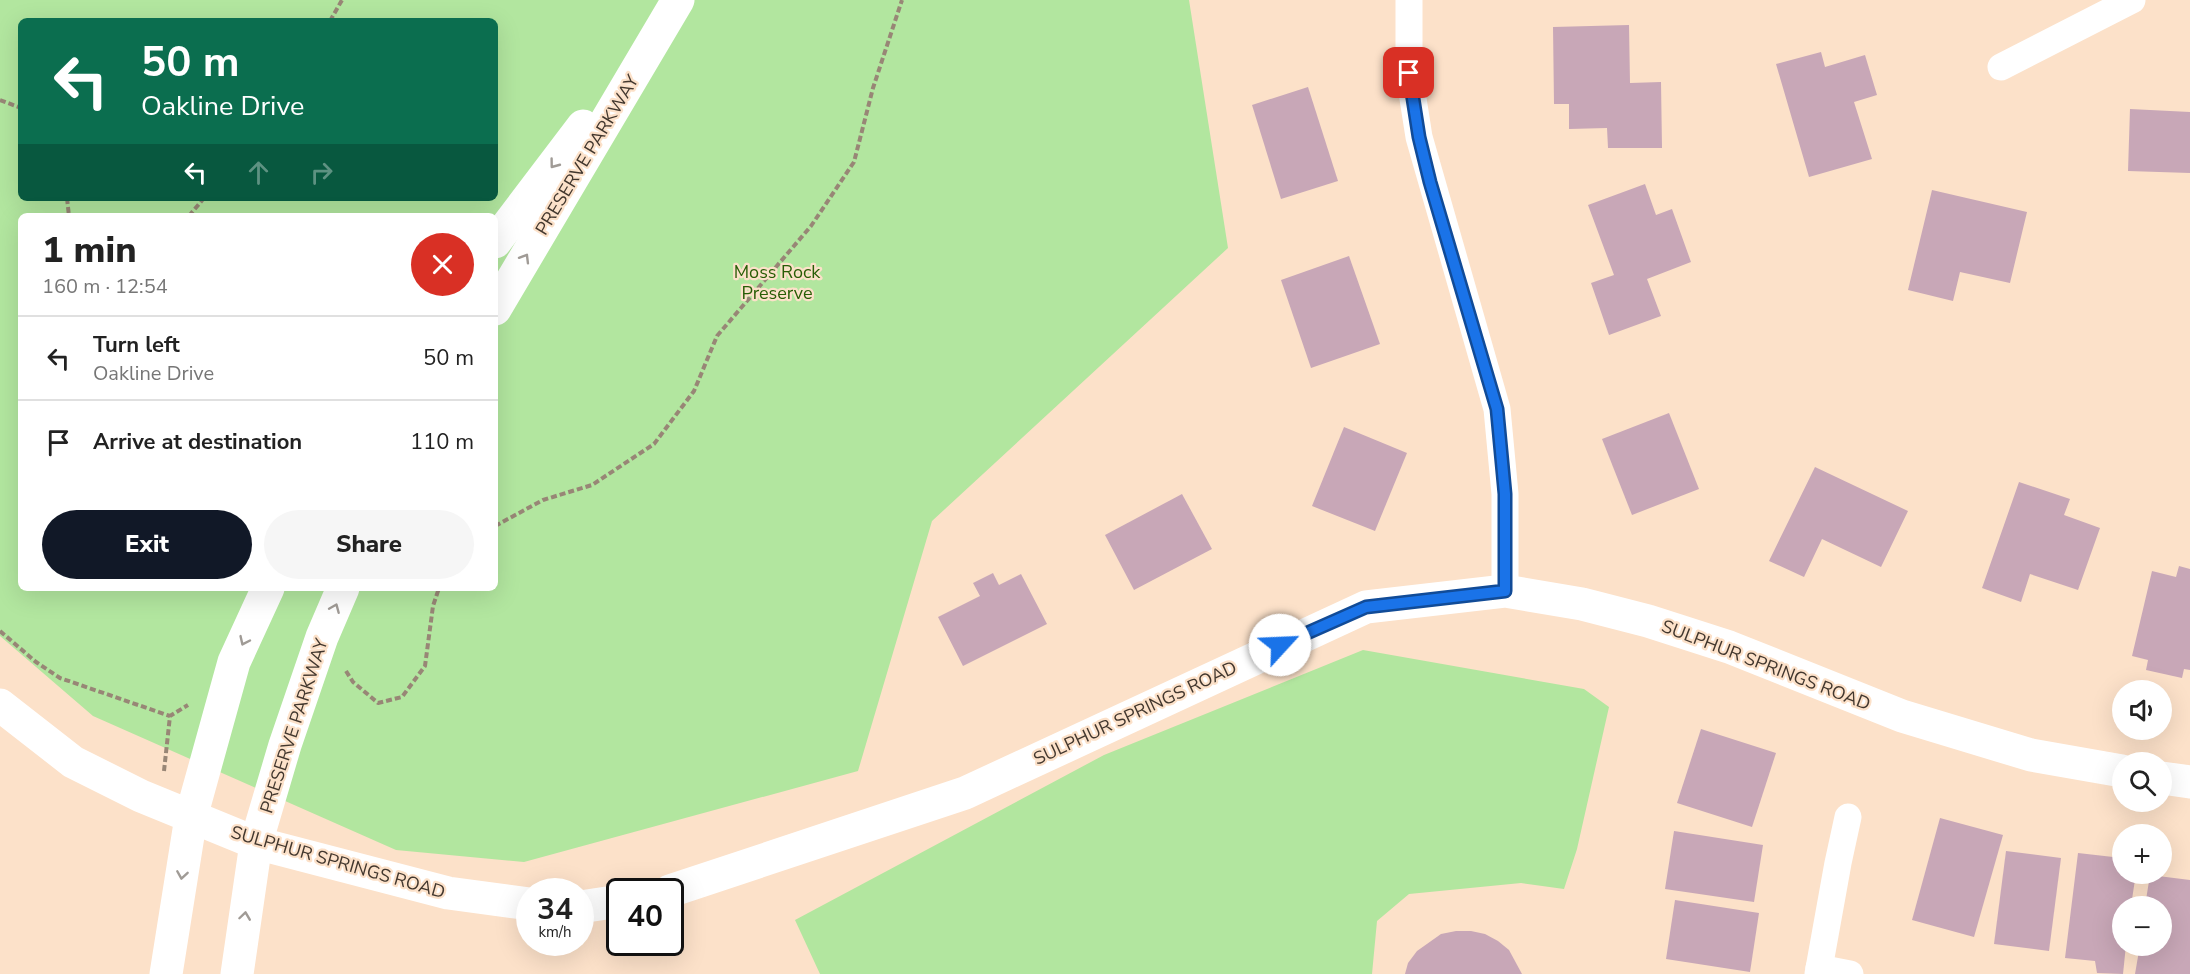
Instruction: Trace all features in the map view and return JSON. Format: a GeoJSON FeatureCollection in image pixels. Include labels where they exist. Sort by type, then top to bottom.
{"type":"FeatureCollection","features":[{"type":"Feature","properties":{"kind":"street","name":"PRESERVE PARKWAY"},"geometry":{"type":"LineString","coordinates":[[498,238],[678,0]]}},
{"type":"Feature","properties":{"kind":"street","name":"PRESERVE PARKWAY"},"geometry":{"type":"LineString","coordinates":[[498,304],[678,0]]}},
{"type":"Feature","properties":{"kind":"street"},"geometry":{"type":"LineString","coordinates":[[1409,0],[1409,73],[1419,137],[1497,409],[1505,494],[1505,591]]}},
{"type":"Feature","properties":{"kind":"street"},"geometry":{"type":"LineString","coordinates":[[2001,67],[2132,0]]}},
{"type":"Feature","properties":{"kind":"street"},"geometry":{"type":"LineString","coordinates":[[166,974],[191,817],[234,662],[267,591]]}},
{"type":"Feature","properties":{"kind":"street","name":"PRESERVE PARKWAY"},"geometry":{"type":"LineString","coordinates":[[237,974],[256,843],[285,745],[322,637],[342,591]]}},
{"type":"Feature","properties":{"kind":"street","name":"SULPHUR SPRINGS ROAD"},"geometry":{"type":"LineString","coordinates":[[684,886],[965,793],[1366,607],[1505,591],[1582,604],[1648,621],[1729,647],[1902,716],[2031,755],[2112,769]]}},
{"type":"Feature","properties":{"kind":"street","name":"SULPHUR SPRINGS ROAD"},"geometry":{"type":"LineString","coordinates":[[0,705],[73,762],[141,796],[256,843],[448,893],[516,902]]}},
{"type":"Feature","properties":{"kind":"street"},"geometry":{"type":"LineString","coordinates":[[2172,779],[2190,782]]}},
{"type":"Feature","properties":{"kind":"street"},"geometry":{"type":"LineString","coordinates":[[1848,817],[1818,971],[1850,974]]}},
{"type":"Feature","properties":{"kind":"path"},"geometry":{"type":"LineString","coordinates":[[332,18],[342,0]]}},
{"type":"Feature","properties":{"kind":"path"},"geometry":{"type":"LineString","coordinates":[[498,524],[543,500],[592,485],[654,444],[694,391],[717,336],[811,226],[854,162],[873,88],[902,0]]}},
{"type":"Feature","properties":{"kind":"path"},"geometry":{"type":"LineString","coordinates":[[0,100],[18,107]]}},
{"type":"Feature","properties":{"kind":"path"},"geometry":{"type":"LineString","coordinates":[[192,213],[202,201]]}},
{"type":"Feature","properties":{"kind":"path"},"geometry":{"type":"LineString","coordinates":[[322,637],[353,682],[378,704],[402,697],[425,666],[433,606],[438,591]]}},
{"type":"Feature","properties":{"kind":"path"},"geometry":{"type":"LineString","coordinates":[[0,632],[36,662],[60,678],[170,716]]}},
{"type":"Feature","properties":{"kind":"green space","name":"Moss Rock Preserve"},"geometry":{"type":"Polygon","coordinates":[[[0,0],[1189,0],[1228,248],[932,521],[858,771],[524,862],[396,850],[93,716],[0,636],[0,0]]]}},
{"type":"Feature","properties":{"kind":"green space"},"geometry":{"type":"Polygon","coordinates":[[[1363,650],[1584,689],[1609,707],[1577,849],[1564,889],[1521,883],[1409,894],[1377,921],[1372,974],[820,974],[795,920],[1104,755],[1363,650]]]}},
{"type":"Feature","properties":{"kind":"building"},"geometry":{"type":"Polygon","coordinates":[[[1629,25],[1630,83],[1661,82],[1662,148],[1608,148],[1607,128],[1569,129],[1569,104],[1554,104],[1553,27],[1629,25]]]}},
{"type":"Feature","properties":{"kind":"building"},"geometry":{"type":"Polygon","coordinates":[[[1821,52],[1825,67],[1865,55],[1877,95],[1854,102],[1872,159],[1809,177],[1776,64],[1821,52]]]}},
{"type":"Feature","properties":{"kind":"building"},"geometry":{"type":"Polygon","coordinates":[[[1308,87],[1338,181],[1281,199],[1252,105],[1308,87]]]}},
{"type":"Feature","properties":{"kind":"building"},"geometry":{"type":"Polygon","coordinates":[[[2130,109],[2190,112],[2190,173],[2128,171],[2130,109]]]}},
{"type":"Feature","properties":{"kind":"building"},"geometry":{"type":"Polygon","coordinates":[[[1645,184],[1656,215],[1672,209],[1691,262],[1647,279],[1661,316],[1609,335],[1591,283],[1614,275],[1588,205],[1645,184]]]}},
{"type":"Feature","properties":{"kind":"building"},"geometry":{"type":"Polygon","coordinates":[[[1932,190],[2027,212],[2010,283],[1960,272],[1953,301],[1908,290],[1932,190]]]}},
{"type":"Feature","properties":{"kind":"building"},"geometry":{"type":"Polygon","coordinates":[[[1349,256],[1380,344],[1311,368],[1281,280],[1349,256]]]}},
{"type":"Feature","properties":{"kind":"building"},"geometry":{"type":"Polygon","coordinates":[[[1669,413],[1699,489],[1632,515],[1602,439],[1669,413]]]}},
{"type":"Feature","properties":{"kind":"building"},"geometry":{"type":"Polygon","coordinates":[[[1344,427],[1407,453],[1375,531],[1312,506],[1344,427]]]}},
{"type":"Feature","properties":{"kind":"building"},"geometry":{"type":"Polygon","coordinates":[[[1815,467],[1908,511],[1881,567],[1822,539],[1804,577],[1769,561],[1815,467]]]}},
{"type":"Feature","properties":{"kind":"building"},"geometry":{"type":"Polygon","coordinates":[[[2019,482],[2070,499],[2064,515],[2100,528],[2078,590],[2030,574],[2021,602],[1982,588],[2019,482]]]}},
{"type":"Feature","properties":{"kind":"building"},"geometry":{"type":"Polygon","coordinates":[[[1182,494],[1212,549],[1134,590],[1105,535],[1182,494]]]}},
{"type":"Feature","properties":{"kind":"building"},"geometry":{"type":"Polygon","coordinates":[[[2179,566],[2190,569],[2190,670],[2184,669],[2182,678],[2146,670],[2148,660],[2132,656],[2152,571],[2176,577],[2179,566]]]}},
{"type":"Feature","properties":{"kind":"building"},"geometry":{"type":"Polygon","coordinates":[[[993,573],[999,585],[1021,574],[1047,624],[963,666],[938,617],[980,596],[973,583],[993,573]]]}},
{"type":"Feature","properties":{"kind":"building"},"geometry":{"type":"Polygon","coordinates":[[[1701,729],[1776,753],[1752,827],[1677,803],[1701,729]]]}},
{"type":"Feature","properties":{"kind":"building"},"geometry":{"type":"Polygon","coordinates":[[[1940,818],[2003,835],[1974,937],[1912,920],[1940,818]]]}},
{"type":"Feature","properties":{"kind":"building"},"geometry":{"type":"Polygon","coordinates":[[[1674,831],[1763,845],[1754,902],[1665,889],[1674,831]]]}},
{"type":"Feature","properties":{"kind":"building"},"geometry":{"type":"Polygon","coordinates":[[[2006,851],[2061,858],[2049,951],[1994,944],[2006,851]]]}},
{"type":"Feature","properties":{"kind":"building"},"geometry":{"type":"Polygon","coordinates":[[[2078,853],[2112,857],[2112,884],[2134,884],[2133,896],[2112,896],[2112,956],[2125,956],[2123,974],[2097,973],[2095,961],[2065,958],[2078,853]]]}},
{"type":"Feature","properties":{"kind":"building"},"geometry":{"type":"Polygon","coordinates":[[[2172,878],[2190,880],[2190,974],[2135,974],[2138,956],[2172,956],[2172,896],[2147,896],[2149,884],[2172,884],[2172,878]]]}},
{"type":"Feature","properties":{"kind":"building"},"geometry":{"type":"Polygon","coordinates":[[[1675,900],[1759,913],[1750,972],[1666,959],[1675,900]]]}},
{"type":"Feature","properties":{"kind":"building"},"geometry":{"type":"Polygon","coordinates":[[[1456,931],[1485,934],[1498,941],[1509,950],[1522,974],[1405,974],[1408,963],[1417,951],[1441,934],[1456,931]]]}},
{"type":"Feature","properties":{"kind":"route"},"geometry":{"type":"LineString","coordinates":[[1280,645],[1366,607],[1505,591],[1505,494],[1497,409],[1430,182],[1419,137],[1409,73]]}}]}
